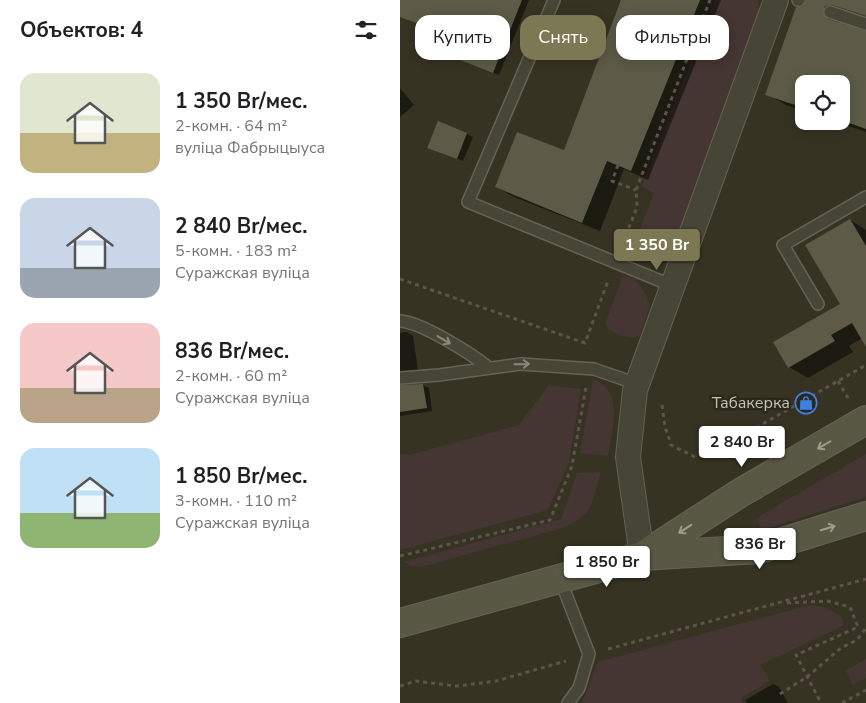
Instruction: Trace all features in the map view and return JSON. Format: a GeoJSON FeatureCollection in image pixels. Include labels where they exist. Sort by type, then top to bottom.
{"type":"FeatureCollection","features":[{"type":"Feature","properties":{"kind":"main road"},"geometry":{"type":"LineString","coordinates":[[642,556],[740,493],[866,420]]}},
{"type":"Feature","properties":{"kind":"main road"},"geometry":{"type":"LineString","coordinates":[[400,623],[642,556],[760,549],[866,516]]}},
{"type":"Feature","properties":{"kind":"street"},"geometry":{"type":"LineString","coordinates":[[642,556],[628,457],[635,390],[776,0]]}},
{"type":"Feature","properties":{"kind":"lane"},"geometry":{"type":"LineString","coordinates":[[554,0],[468,202],[673,286]]}},
{"type":"Feature","properties":{"kind":"lane"},"geometry":{"type":"LineString","coordinates":[[830,12],[866,24]]}},
{"type":"Feature","properties":{"kind":"lane"},"geometry":{"type":"LineString","coordinates":[[818,304],[783,245],[866,197]]}},
{"type":"Feature","properties":{"kind":"lane"},"geometry":{"type":"LineString","coordinates":[[400,321],[407,321],[429,330],[468,353],[488,368]]}},
{"type":"Feature","properties":{"kind":"lane"},"geometry":{"type":"LineString","coordinates":[[400,378],[521,364],[594,369],[637,384]]}},
{"type":"Feature","properties":{"kind":"lane"},"geometry":{"type":"LineString","coordinates":[[560,580],[589,654],[579,688],[568,703]]}},
{"type":"Feature","properties":{"kind":"path"},"geometry":{"type":"LineString","coordinates":[[400,279],[585,343],[637,207],[636,190],[710,0]]}},
{"type":"Feature","properties":{"kind":"path"},"geometry":{"type":"LineString","coordinates":[[618,165],[612,181],[636,190]]}},
{"type":"Feature","properties":{"kind":"path"},"geometry":{"type":"LineString","coordinates":[[671,445],[695,457],[724,446],[866,366]]}},
{"type":"Feature","properties":{"kind":"path"},"geometry":{"type":"LineString","coordinates":[[400,556],[550,520],[572,466],[586,386],[579,385]]}},
{"type":"Feature","properties":{"kind":"path"},"geometry":{"type":"LineString","coordinates":[[400,686],[416,682],[456,686],[496,682],[589,654],[865,580],[866,586]]}},
{"type":"Feature","properties":{"kind":"path"},"geometry":{"type":"LineString","coordinates":[[778,604],[827,601],[850,607],[855,618],[858,627],[796,655],[821,703]]}},
{"type":"Feature","properties":{"kind":"path"},"geometry":{"type":"LineString","coordinates":[[780,694],[807,677],[841,648],[856,640],[866,628]]}},
{"type":"Feature","properties":{"kind":"path"},"geometry":{"type":"LineString","coordinates":[[842,703],[866,690]]}},
{"type":"Feature","properties":{"kind":"shaded area"},"geometry":{"type":"Polygon","coordinates":[[[715,0],[758,0],[761,21],[672,254],[657,261],[629,256],[654,193],[642,186],[691,60],[729,60],[729,15],[709,15],[715,0]]]}},
{"type":"Feature","properties":{"kind":"shaded area"},"geometry":{"type":"Polygon","coordinates":[[[623,276],[629,277],[638,283],[650,307],[640,336],[635,338],[614,333],[605,324],[623,276]]]}},
{"type":"Feature","properties":{"kind":"shaded area"},"geometry":{"type":"Polygon","coordinates":[[[593,380],[603,385],[609,392],[613,402],[613,424],[608,456],[580,453],[593,380]]]}},
{"type":"Feature","properties":{"kind":"shaded area"},"geometry":{"type":"Polygon","coordinates":[[[549,385],[581,389],[569,462],[548,510],[400,550],[400,454],[409,455],[519,425],[549,385]]]}},
{"type":"Feature","properties":{"kind":"shaded area"},"geometry":{"type":"Polygon","coordinates":[[[866,454],[866,497],[761,530],[756,518],[866,454]]]}},
{"type":"Feature","properties":{"kind":"shaded area"},"geometry":{"type":"Polygon","coordinates":[[[601,472],[593,501],[589,508],[585,514],[570,524],[559,529],[421,567],[412,566],[404,562],[561,519],[577,473],[601,472]]]}},
{"type":"Feature","properties":{"kind":"shaded area"},"geometry":{"type":"Polygon","coordinates":[[[810,605],[824,607],[836,613],[843,619],[843,626],[760,665],[770,681],[741,698],[743,703],[582,703],[598,662],[810,605]]]}},
{"type":"Feature","properties":{"kind":"shaded area"},"geometry":{"type":"Polygon","coordinates":[[[866,659],[866,678],[853,685],[846,671],[866,659]]]}},
{"type":"Feature","properties":{"kind":"building"},"geometry":{"type":"Polygon","coordinates":[[[400,0],[522,0],[510,30],[510,15],[415,15],[415,23],[400,17],[400,0]]]}},
{"type":"Feature","properties":{"kind":"building"},"geometry":{"type":"Polygon","coordinates":[[[621,0],[700,0],[694,15],[616,15],[616,60],[676,60],[631,171],[607,161],[582,223],[495,187],[517,132],[564,150],[598,60],[606,60],[606,39],[621,0]]]}},
{"type":"Feature","properties":{"kind":"building"},"geometry":{"type":"Polygon","coordinates":[[[806,0],[866,0],[866,16],[832,5],[825,6],[823,13],[828,19],[866,31],[866,129],[850,123],[850,75],[795,75],[795,105],[765,95],[796,7],[803,6],[806,0]]]}},
{"type":"Feature","properties":{"kind":"building"},"geometry":{"type":"Polygon","coordinates":[[[460,60],[498,60],[493,73],[460,60]]]}},
{"type":"Feature","properties":{"kind":"building"},"geometry":{"type":"Polygon","coordinates":[[[438,121],[467,133],[457,159],[427,148],[438,121]]]}},
{"type":"Feature","properties":{"kind":"building"},"geometry":{"type":"Polygon","coordinates":[[[850,219],[866,246],[866,347],[852,323],[831,335],[835,341],[788,368],[773,342],[840,304],[805,245],[850,219]]]}},
{"type":"Feature","properties":{"kind":"building"},"geometry":{"type":"Polygon","coordinates":[[[423,384],[427,408],[400,412],[400,385],[423,384]]]}},
{"type":"Feature","properties":{"kind":"place","name":"Табакерка"},"geometry":{"type":"Point","coordinates":[806,403]}}]}
